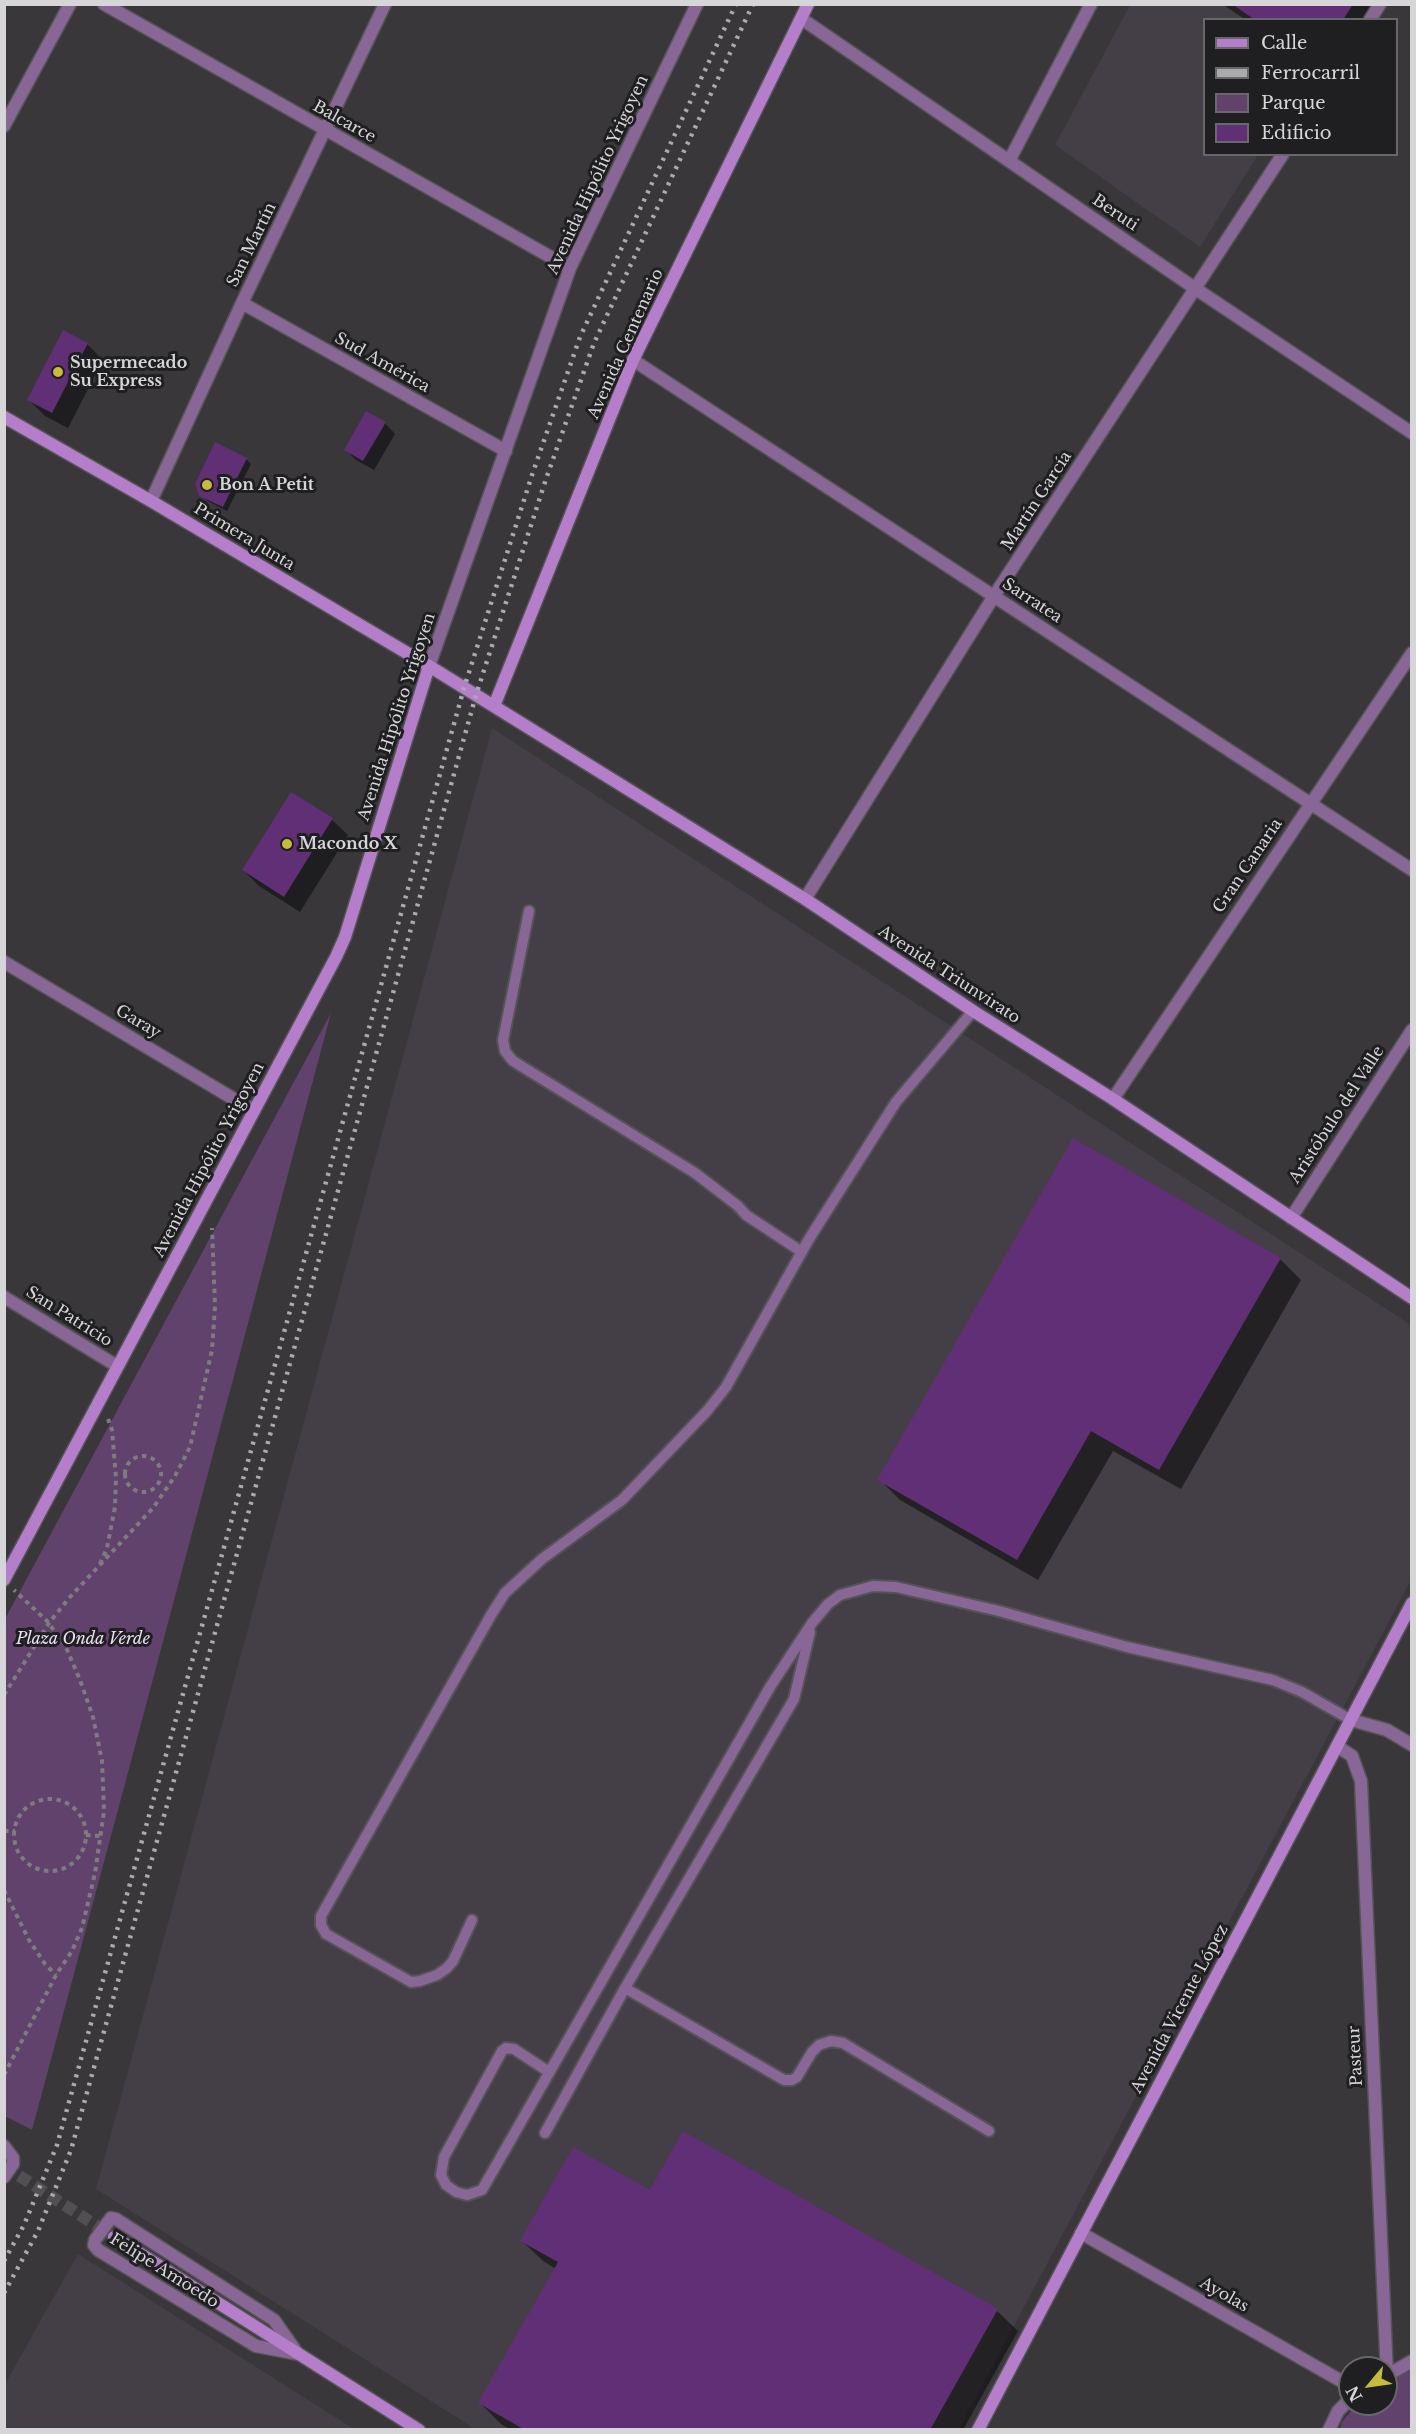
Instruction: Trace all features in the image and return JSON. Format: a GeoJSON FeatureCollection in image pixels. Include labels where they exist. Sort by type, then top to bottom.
{"type":"FeatureCollection","features":[{"type":"Feature","properties":{"kind":"main road","name":"Avenida Centenario"},"geometry":{"type":"LineString","coordinates":[[494,706],[633,360],[808,4]]}},
{"type":"Feature","properties":{"kind":"main road","name":"Primera Junta"},"geometry":{"type":"LineString","coordinates":[[4,417],[151,501],[464,688]]}},
{"type":"Feature","properties":{"kind":"main road","name":"Avenida Hipólito Yrigoyen"},"geometry":{"type":"LineString","coordinates":[[8,1584],[9,1559],[100,1398],[345,937],[429,666]]}},
{"type":"Feature","properties":{"kind":"main road","name":"Avenida Triunvirato"},"geometry":{"type":"LineString","coordinates":[[464,688],[805,899],[973,1011],[1113,1099],[1412,1298]]}},
{"type":"Feature","properties":{"kind":"main road","name":"Avenida Vicente López"},"geometry":{"type":"LineString","coordinates":[[978,2430],[1412,1603]]}},
{"type":"Feature","properties":{"kind":"main road","name":"Felipe Amoedo"},"geometry":{"type":"LineString","coordinates":[[114,2236],[419,2430]]}},
{"type":"Feature","properties":{"kind":"street"},"geometry":{"type":"LineString","coordinates":[[4,126],[70,4]]}},
{"type":"Feature","properties":{"kind":"street","name":"Balcarce"},"geometry":{"type":"LineString","coordinates":[[104,4],[570,268]]}},
{"type":"Feature","properties":{"kind":"street","name":"San Martín"},"geometry":{"type":"LineString","coordinates":[[151,501],[242,303],[385,4]]}},
{"type":"Feature","properties":{"kind":"street","name":"Avenida Hipólito Yrigoyen"},"geometry":{"type":"LineString","coordinates":[[429,666],[570,268],[697,4]]}},
{"type":"Feature","properties":{"kind":"street"},"geometry":{"type":"LineString","coordinates":[[1009,161],[1091,4]]}},
{"type":"Feature","properties":{"kind":"street"},"geometry":{"type":"LineString","coordinates":[[1371,18],[1380,4]]}},
{"type":"Feature","properties":{"kind":"street","name":"Beruti"},"geometry":{"type":"LineString","coordinates":[[801,19],[1196,289],[1412,433]]}},
{"type":"Feature","properties":{"kind":"street","name":"Martín García"},"geometry":{"type":"LineString","coordinates":[[805,899],[994,596],[1282,156]]}},
{"type":"Feature","properties":{"kind":"street","name":"Sud América"},"geometry":{"type":"LineString","coordinates":[[242,303],[506,451]]}},
{"type":"Feature","properties":{"kind":"street","name":"Sarratea"},"geometry":{"type":"LineString","coordinates":[[633,360],[1412,870]]}},
{"type":"Feature","properties":{"kind":"street","name":"Gran Canaria"},"geometry":{"type":"LineString","coordinates":[[1113,1099],[1412,653]]}},
{"type":"Feature","properties":{"kind":"street","name":"Garay"},"geometry":{"type":"LineString","coordinates":[[4,962],[254,1111]]}},
{"type":"Feature","properties":{"kind":"street","name":"Aristóbulo del Valle"},"geometry":{"type":"LineString","coordinates":[[1291,1218],[1412,1030]]}},
{"type":"Feature","properties":{"kind":"street","name":"San Patricio"},"geometry":{"type":"LineString","coordinates":[[4,1297],[117,1366]]}},
{"type":"Feature","properties":{"kind":"street"},"geometry":{"type":"LineString","coordinates":[[1351,1720],[1388,1730],[1412,1745]]}},
{"type":"Feature","properties":{"kind":"street","name":"Pasteur"},"geometry":{"type":"LineString","coordinates":[[1337,1746],[1352,1756],[1361,1782],[1385,2356]]}},
{"type":"Feature","properties":{"kind":"street"},"geometry":{"type":"LineString","coordinates":[[4,2146],[13,2158],[13,2164],[4,2177]]}},
{"type":"Feature","properties":{"kind":"street","name":"Felipe Amoedo"},"geometry":{"type":"LineString","coordinates":[[111,2218],[116,2219],[274,2320],[298,2354],[256,2346],[98,2250],[94,2245],[107,2221],[111,2218]]}},
{"type":"Feature","properties":{"kind":"street","name":"Ayolas"},"geometry":{"type":"LineString","coordinates":[[1081,2233],[1338,2379]]}},
{"type":"Feature","properties":{"kind":"street"},"geometry":{"type":"LineString","coordinates":[[1329,2430],[1338,2411]]}},
{"type":"Feature","properties":{"kind":"lane"},"geometry":{"type":"LineString","coordinates":[[529,911],[503,1040],[508,1055],[694,1173],[746,1215],[802,1252]]}},
{"type":"Feature","properties":{"kind":"lane"},"geometry":{"type":"LineString","coordinates":[[472,1920],[453,1961],[437,1975],[420,1982],[411,1982],[326,1934],[321,1925],[321,1916],[490,1615],[505,1593],[542,1559],[622,1500],[691,1430],[726,1387],[802,1252],[896,1102],[973,1011]]}},
{"type":"Feature","properties":{"kind":"lane"},"geometry":{"type":"LineString","coordinates":[[549,2072],[514,2049],[506,2048],[502,2051],[444,2157],[441,2175],[446,2185],[456,2193],[467,2195],[482,2190],[770,1687],[812,1623],[828,1604],[840,1595],[873,1586],[896,1587],[999,1611],[1127,1647],[1273,1680],[1302,1692],[1351,1720]]}},
{"type":"Feature","properties":{"kind":"lane"},"geometry":{"type":"LineString","coordinates":[[545,2133],[626,1988],[794,1699],[812,1623]]}},
{"type":"Feature","properties":{"kind":"lane"},"geometry":{"type":"LineString","coordinates":[[626,1988],[784,2080],[798,2077],[812,2052],[819,2045],[831,2041],[843,2043],[989,2131]]}},
{"type":"Feature","properties":{"kind":"path"},"geometry":{"type":"LineString","coordinates":[[4,1695],[49,1623],[70,1597],[131,1534],[168,1487],[190,1447],[212,1350],[215,1306],[208,1198]]}},
{"type":"Feature","properties":{"kind":"path"},"geometry":{"type":"LineString","coordinates":[[99,1568],[107,1548],[115,1506],[112,1430],[100,1398]]}},
{"type":"Feature","properties":{"kind":"path"},"geometry":{"type":"LineString","coordinates":[[150,1457],[158,1465],[159,1482],[145,1491],[134,1489],[126,1480],[126,1468],[133,1458],[150,1457]]}},
{"type":"Feature","properties":{"kind":"path"},"geometry":{"type":"LineString","coordinates":[[115,1466],[126,1468]]}},
{"type":"Feature","properties":{"kind":"path"},"geometry":{"type":"LineString","coordinates":[[159,1482],[168,1487]]}},
{"type":"Feature","properties":{"kind":"path"},"geometry":{"type":"LineString","coordinates":[[4,2075],[56,1975],[72,1951],[82,1928],[95,1874],[104,1811],[102,1761],[93,1717],[65,1645],[49,1623],[8,1584]]}},
{"type":"Feature","properties":{"kind":"path"},"geometry":{"type":"LineString","coordinates":[[45,1799],[68,1803],[76,1810],[83,1820],[86,1835],[86,1843],[81,1855],[72,1864],[61,1870],[49,1872],[37,1869],[26,1862],[18,1852],[14,1840],[18,1818],[25,1809],[45,1799]]}},
{"type":"Feature","properties":{"kind":"path"},"geometry":{"type":"LineString","coordinates":[[4,1831],[15,1831]]}},
{"type":"Feature","properties":{"kind":"path"},"geometry":{"type":"LineString","coordinates":[[86,1835],[100,1836]]}},
{"type":"Feature","properties":{"kind":"path"},"geometry":{"type":"LineString","coordinates":[[4,1890],[29,1940],[45,1964],[56,1975]]}},
{"type":"Feature","properties":{"kind":"shaded area"},"geometry":{"type":"Polygon","coordinates":[[[1130,5],[1353,5],[1344,18],[1203,18],[1203,156],[1257,156],[1200,247],[1055,145],[1130,5]]]}},
{"type":"Feature","properties":{"kind":"shaded area"},"geometry":{"type":"Polygon","coordinates":[[[492,728],[1411,1325],[1411,1580],[959,2429],[475,2429],[96,2189],[492,728]]]}},
{"type":"Feature","properties":{"kind":"shaded area"},"geometry":{"type":"Polygon","coordinates":[[[78,2254],[354,2429],[5,2429],[5,2384],[78,2254]]]}},
{"type":"Feature","properties":{"kind":"green space","name":"Plaza Onda Verde"},"geometry":{"type":"Polygon","coordinates":[[[331,1013],[32,2130],[5,2116],[5,1619],[331,1013]]]}},
{"type":"Feature","properties":{"kind":"green space"},"geometry":{"type":"Polygon","coordinates":[[[1411,2369],[1411,2429],[1340,2429],[1347,2416],[1398,2416],[1398,2377],[1411,2369]]]}},
{"type":"Feature","properties":{"kind":"building"},"geometry":{"type":"Polygon","coordinates":[[[1232,4],[1353,4],[1344,18],[1252,18],[1232,4]]]}},
{"type":"Feature","properties":{"kind":"building","name":"Supermecado Su Express"},"geometry":{"type":"Polygon","coordinates":[[[63,330],[88,343],[52,413],[27,400],[63,330]]]}},
{"type":"Feature","properties":{"kind":"building"},"geometry":{"type":"Polygon","coordinates":[[[366,411],[386,422],[363,461],[344,450],[366,411]]]}},
{"type":"Feature","properties":{"kind":"building"},"geometry":{"type":"Polygon","coordinates":[[[215,442],[247,458],[223,507],[199,496],[195,484],[215,442]]]}},
{"type":"Feature","properties":{"kind":"building","name":"Macondo X"},"geometry":{"type":"Polygon","coordinates":[[[291,792],[333,818],[284,897],[242,870],[291,792]]]}},
{"type":"Feature","properties":{"kind":"building"},"geometry":{"type":"Polygon","coordinates":[[[1073,1138],[1281,1258],[1159,1470],[1091,1431],[1017,1560],[877,1480],[1073,1138]]]}},
{"type":"Feature","properties":{"kind":"building"},"geometry":{"type":"Polygon","coordinates":[[[683,2131],[998,2309],[930,2430],[525,2430],[478,2403],[558,2262],[520,2241],[573,2147],[650,2190],[683,2131]]]}},
{"type":"Feature","properties":{"kind":"tunnel"},"geometry":{"type":"LineString","coordinates":[[4,2166],[114,2237]]}},
{"type":"Feature","properties":{"kind":"railway"},"geometry":{"type":"LineString","coordinates":[[4,2261],[24,2225],[57,2145],[464,688],[532,475],[580,337],[736,4]]}},
{"type":"Feature","properties":{"kind":"railway"},"geometry":{"type":"LineString","coordinates":[[4,2293],[38,2231],[71,2150],[476,695],[546,479],[594,343],[753,4]]}},
{"type":"Feature","properties":{"kind":"place","name":"Supermecado Su Express"},"geometry":{"type":"Point","coordinates":[58,372]}},
{"type":"Feature","properties":{"kind":"place","name":"Bon A Petit"},"geometry":{"type":"Point","coordinates":[207,485]}},
{"type":"Feature","properties":{"kind":"place","name":"Macondo X"},"geometry":{"type":"Point","coordinates":[287,844]}}]}
